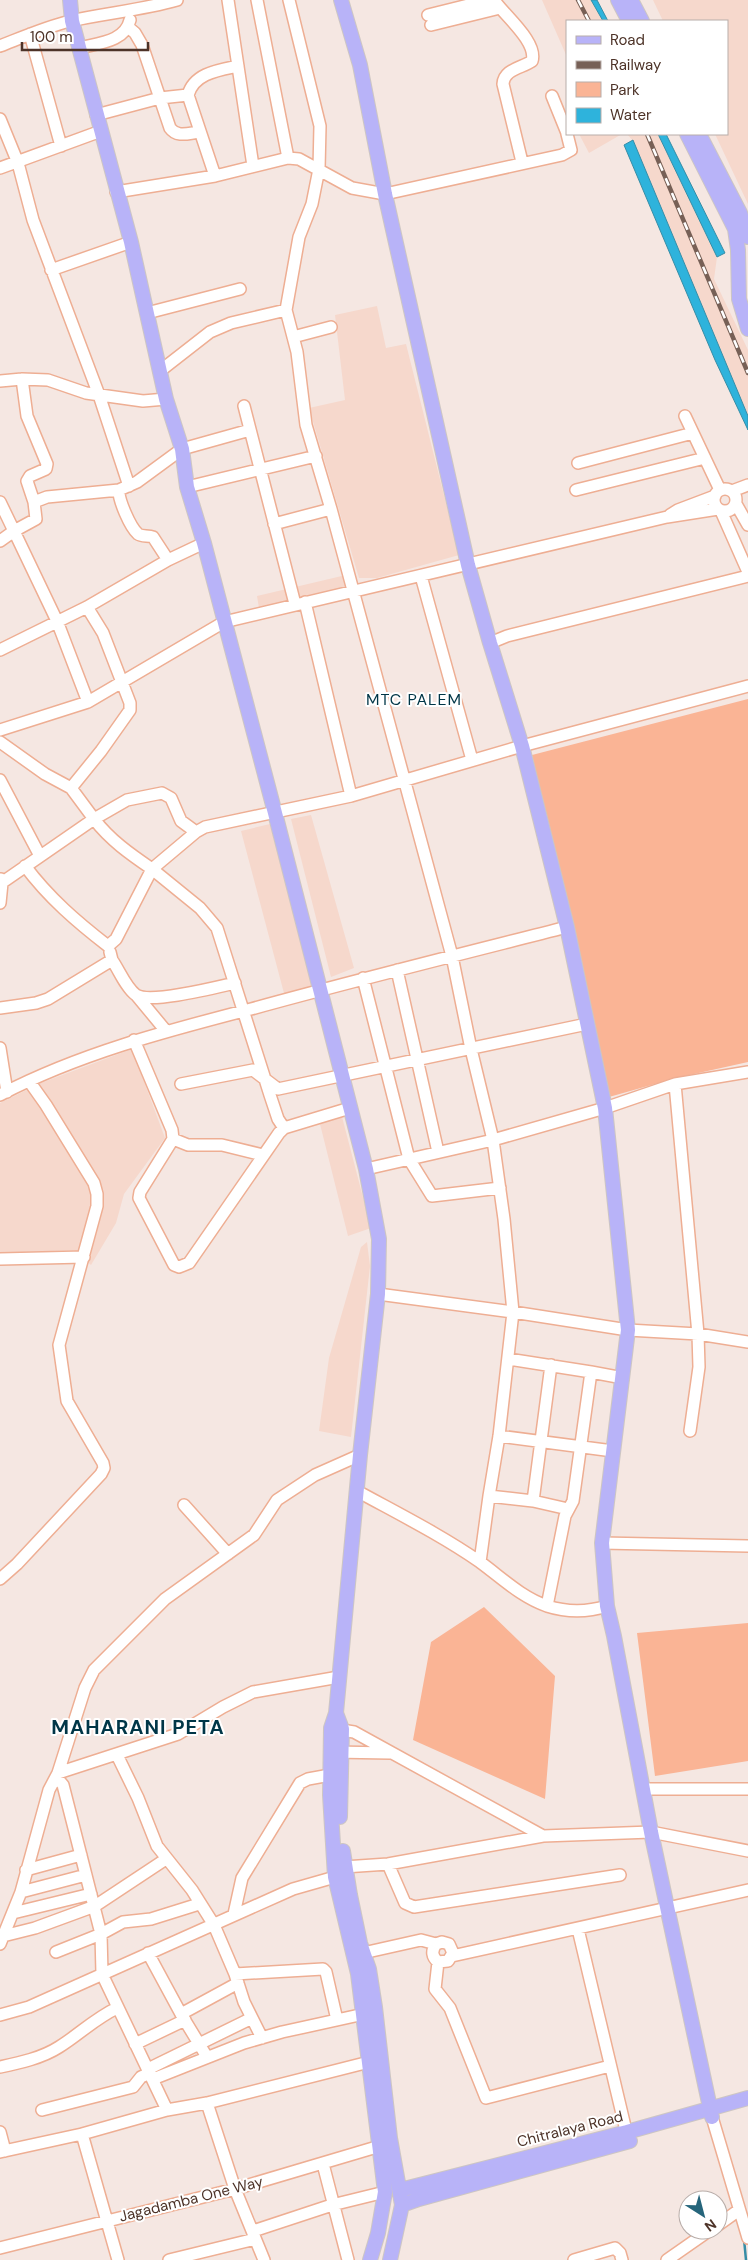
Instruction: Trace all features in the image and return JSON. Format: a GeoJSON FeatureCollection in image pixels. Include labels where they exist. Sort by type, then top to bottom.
{"type":"FeatureCollection","features":[{"type":"Feature","properties":{"kind":"main road"},"geometry":{"type":"LineString","coordinates":[[70,0],[72,21],[116,192],[131,242],[166,399],[182,449],[187,487],[204,543],[275,813],[366,1169],[379,1240],[378,1294],[360,1455],[336,1713],[340,1872],[369,1969],[380,2146],[385,2192],[378,2233],[370,2260]]}},
{"type":"Feature","properties":{"kind":"main road"},"geometry":{"type":"LineString","coordinates":[[341,0],[360,66],[385,194],[468,565],[522,746],[567,927],[605,1108],[628,1330],[602,1542],[607,1606],[651,1832],[712,2113]]}},
{"type":"Feature","properties":{"kind":"main road"},"geometry":{"type":"LineString","coordinates":[[618,0],[628,20]]}},
{"type":"Feature","properties":{"kind":"main road"},"geometry":{"type":"LineString","coordinates":[[631,0],[641,20]]}},
{"type":"Feature","properties":{"kind":"main road"},"geometry":{"type":"LineString","coordinates":[[688,135],[735,229],[738,250],[738,299],[748,329]]}},
{"type":"Feature","properties":{"kind":"main road"},"geometry":{"type":"LineString","coordinates":[[700,135],[740,213],[748,237]]}},
{"type":"Feature","properties":{"kind":"main road"},"geometry":{"type":"LineString","coordinates":[[336,1752],[330,1775],[340,1872],[364,2014],[376,2065],[402,2205],[390,2260]]}},
{"type":"Feature","properties":{"kind":"main road","name":"Chitralaya Road"},"geometry":{"type":"LineString","coordinates":[[712,2113],[748,2098]]}},
{"type":"Feature","properties":{"kind":"main road","name":"Chitralaya Road"},"geometry":{"type":"LineString","coordinates":[[402,2205],[628,2136],[712,2113],[748,2106]]}},
{"type":"Feature","properties":{"kind":"main road","name":"Chitralaya Road"},"geometry":{"type":"LineString","coordinates":[[400,2190],[628,2136]]}},
{"type":"Feature","properties":{"kind":"street"},"geometry":{"type":"LineString","coordinates":[[0,46],[72,21],[132,11],[177,0]]}},
{"type":"Feature","properties":{"kind":"street"},"geometry":{"type":"LineString","coordinates":[[228,0],[253,166]]}},
{"type":"Feature","properties":{"kind":"street"},"geometry":{"type":"LineString","coordinates":[[257,0],[288,158]]}},
{"type":"Feature","properties":{"kind":"street"},"geometry":{"type":"LineString","coordinates":[[289,0],[320,126],[319,169],[312,204],[299,237],[286,310],[293,337],[306,425],[331,509],[452,956],[471,1049],[493,1140],[500,1188],[514,1312],[499,1436],[480,1562]]}},
{"type":"Feature","properties":{"kind":"street"},"geometry":{"type":"LineString","coordinates":[[489,0],[429,20],[497,4],[528,41],[533,53],[532,61],[508,73],[503,79],[522,162]]}},
{"type":"Feature","properties":{"kind":"street"},"geometry":{"type":"LineString","coordinates":[[79,48],[120,37],[128,27],[132,11]]}},
{"type":"Feature","properties":{"kind":"street"},"geometry":{"type":"LineString","coordinates":[[128,27],[136,33],[142,44],[173,132],[180,134],[200,132]]}},
{"type":"Feature","properties":{"kind":"street"},"geometry":{"type":"LineString","coordinates":[[30,34],[61,146]]}},
{"type":"Feature","properties":{"kind":"street"},"geometry":{"type":"LineString","coordinates":[[215,176],[188,95],[192,85],[197,80],[216,70],[238,66]]}},
{"type":"Feature","properties":{"kind":"street"},"geometry":{"type":"LineString","coordinates":[[96,114],[160,98],[188,95]]}},
{"type":"Feature","properties":{"kind":"street"},"geometry":{"type":"LineString","coordinates":[[552,96],[566,131]]}},
{"type":"Feature","properties":{"kind":"street"},"geometry":{"type":"LineString","coordinates":[[0,119],[18,163],[33,220],[99,394],[124,488],[119,501],[136,530],[142,535],[153,537],[168,560]]}},
{"type":"Feature","properties":{"kind":"street"},"geometry":{"type":"LineString","coordinates":[[0,168],[101,131]]}},
{"type":"Feature","properties":{"kind":"street"},"geometry":{"type":"LineString","coordinates":[[116,192],[215,176],[288,158],[299,159],[352,188],[385,194],[569,152],[572,146],[568,135]]}},
{"type":"Feature","properties":{"kind":"street"},"geometry":{"type":"LineString","coordinates":[[51,270],[131,242]]}},
{"type":"Feature","properties":{"kind":"street"},"geometry":{"type":"LineString","coordinates":[[147,313],[240,289]]}},
{"type":"Feature","properties":{"kind":"street"},"geometry":{"type":"LineString","coordinates":[[160,370],[210,332],[231,323],[286,310]]}},
{"type":"Feature","properties":{"kind":"street"},"geometry":{"type":"LineString","coordinates":[[293,337],[331,327]]}},
{"type":"Feature","properties":{"kind":"street"},"geometry":{"type":"LineString","coordinates":[[0,541],[36,519],[34,502],[27,481],[30,476],[46,470],[47,464],[27,416],[22,379]]}},
{"type":"Feature","properties":{"kind":"street"},"geometry":{"type":"LineString","coordinates":[[0,381],[22,379],[48,380],[86,393],[143,401],[166,399]]}},
{"type":"Feature","properties":{"kind":"street"},"geometry":{"type":"LineString","coordinates":[[244,406],[274,524],[300,603],[351,796]]}},
{"type":"Feature","properties":{"kind":"street"},"geometry":{"type":"LineString","coordinates":[[685,416],[722,492],[736,496],[736,503],[748,525]]}},
{"type":"Feature","properties":{"kind":"street"},"geometry":{"type":"LineString","coordinates":[[34,502],[47,496],[124,488],[182,449],[250,430]]}},
{"type":"Feature","properties":{"kind":"street"},"geometry":{"type":"LineString","coordinates":[[578,463],[693,433]]}},
{"type":"Feature","properties":{"kind":"street"},"geometry":{"type":"LineString","coordinates":[[187,487],[316,456]]}},
{"type":"Feature","properties":{"kind":"street"},"geometry":{"type":"LineString","coordinates":[[576,490],[704,458]]}},
{"type":"Feature","properties":{"kind":"street"},"geometry":{"type":"LineString","coordinates":[[667,517],[678,510],[722,492],[748,485]]}},
{"type":"Feature","properties":{"kind":"street"},"geometry":{"type":"LineString","coordinates":[[490,643],[507,636],[748,574],[720,510],[714,503],[722,492]]}},
{"type":"Feature","properties":{"kind":"street"},"geometry":{"type":"LineString","coordinates":[[0,730],[88,702],[123,683],[170,652],[224,622],[667,517],[720,510],[728,511],[736,503],[748,498]]}},
{"type":"Feature","properties":{"kind":"street"},"geometry":{"type":"LineString","coordinates":[[0,502],[57,621],[88,702]]}},
{"type":"Feature","properties":{"kind":"street"},"geometry":{"type":"LineString","coordinates":[[274,524],[331,509]]}},
{"type":"Feature","properties":{"kind":"street"},"geometry":{"type":"LineString","coordinates":[[0,650],[87,607],[168,560],[204,543]]}},
{"type":"Feature","properties":{"kind":"street"},"geometry":{"type":"LineString","coordinates":[[421,576],[472,760]]}},
{"type":"Feature","properties":{"kind":"street"},"geometry":{"type":"LineString","coordinates":[[71,788],[102,751],[130,710],[130,704],[123,683],[104,633],[87,607]]}},
{"type":"Feature","properties":{"kind":"street"},"geometry":{"type":"LineString","coordinates":[[108,946],[116,939],[152,869],[196,832],[205,828],[351,796],[522,746],[748,686]]}},
{"type":"Feature","properties":{"kind":"street"},"geometry":{"type":"LineString","coordinates":[[0,742],[45,774],[71,788],[105,833],[200,908],[213,921],[244,1010],[278,1119],[284,1128]]}},
{"type":"Feature","properties":{"kind":"street"},"geometry":{"type":"LineString","coordinates":[[0,780],[40,856]]}},
{"type":"Feature","properties":{"kind":"street"},"geometry":{"type":"LineString","coordinates":[[0,904],[1,881],[126,800],[162,792],[170,798],[181,821],[196,832]]}},
{"type":"Feature","properties":{"kind":"street"},"geometry":{"type":"LineString","coordinates":[[26,866],[41,887],[67,914],[108,946],[112,960],[137,996],[166,1031]]}},
{"type":"Feature","properties":{"kind":"street"},"geometry":{"type":"LineString","coordinates":[[0,1048],[3,1093],[28,1081],[134,1040],[363,978],[567,927]]}},
{"type":"Feature","properties":{"kind":"street"},"geometry":{"type":"LineString","coordinates":[[0,1008],[36,1003],[48,999],[112,960]]}},
{"type":"Feature","properties":{"kind":"street"},"geometry":{"type":"LineString","coordinates":[[397,970],[438,1152]]}},
{"type":"Feature","properties":{"kind":"street"},"geometry":{"type":"LineString","coordinates":[[363,978],[409,1159],[432,1196],[500,1188]]}},
{"type":"Feature","properties":{"kind":"street"},"geometry":{"type":"LineString","coordinates":[[137,996],[143,998],[193,993],[235,983]]}},
{"type":"Feature","properties":{"kind":"street"},"geometry":{"type":"LineString","coordinates":[[181,1084],[253,1070],[278,1089],[587,1024]]}},
{"type":"Feature","properties":{"kind":"street"},"geometry":{"type":"LineString","coordinates":[[134,1040],[172,1130],[173,1138],[140,1192],[139,1198],[141,1206],[174,1265],[179,1267],[189,1263],[279,1132],[284,1128],[350,1108]]}},
{"type":"Feature","properties":{"kind":"street"},"geometry":{"type":"LineString","coordinates":[[366,1169],[493,1140],[605,1108],[675,1084],[748,1072]]}},
{"type":"Feature","properties":{"kind":"street"},"geometry":{"type":"LineString","coordinates":[[0,1579],[82,1495],[104,1468],[67,1401],[59,1345],[97,1206],[97,1194],[94,1183],[46,1104],[28,1081]]}},
{"type":"Feature","properties":{"kind":"street"},"geometry":{"type":"LineString","coordinates":[[675,1084],[698,1334],[699,1367],[690,1431]]}},
{"type":"Feature","properties":{"kind":"street"},"geometry":{"type":"LineString","coordinates":[[173,1138],[188,1145],[222,1145],[263,1155]]}},
{"type":"Feature","properties":{"kind":"street"},"geometry":{"type":"LineString","coordinates":[[0,1259],[84,1257]]}},
{"type":"Feature","properties":{"kind":"street"},"geometry":{"type":"LineString","coordinates":[[378,1294],[514,1312],[628,1330],[698,1334],[748,1342]]}},
{"type":"Feature","properties":{"kind":"street"},"geometry":{"type":"LineString","coordinates":[[508,1360],[552,1365],[623,1378]]}},
{"type":"Feature","properties":{"kind":"street"},"geometry":{"type":"LineString","coordinates":[[533,1501],[552,1365]]}},
{"type":"Feature","properties":{"kind":"street"},"geometry":{"type":"LineString","coordinates":[[547,1606],[565,1516],[573,1501],[591,1372]]}},
{"type":"Feature","properties":{"kind":"street"},"geometry":{"type":"LineString","coordinates":[[499,1436],[613,1451]]}},
{"type":"Feature","properties":{"kind":"street"},"geometry":{"type":"LineString","coordinates":[[1,1940],[21,1892],[49,1790],[57,1775],[85,1688],[94,1670],[165,1599],[254,1535],[277,1500],[315,1475],[360,1455]]}},
{"type":"Feature","properties":{"kind":"street"},"geometry":{"type":"LineString","coordinates":[[357,1491],[422,1526],[480,1562],[519,1593],[547,1606],[575,1611],[592,1610],[607,1606]]}},
{"type":"Feature","properties":{"kind":"street"},"geometry":{"type":"LineString","coordinates":[[489,1496],[533,1501],[568,1508]]}},
{"type":"Feature","properties":{"kind":"street"},"geometry":{"type":"LineString","coordinates":[[184,1506],[228,1554]]}},
{"type":"Feature","properties":{"kind":"street"},"geometry":{"type":"LineString","coordinates":[[602,1542],[748,1546]]}},
{"type":"Feature","properties":{"kind":"street"},"geometry":{"type":"LineString","coordinates":[[57,1775],[178,1734],[223,1706],[253,1692],[339,1677]]}},
{"type":"Feature","properties":{"kind":"street"},"geometry":{"type":"LineString","coordinates":[[336,1729],[354,1732],[543,1836]]}},
{"type":"Feature","properties":{"kind":"street"},"geometry":{"type":"LineString","coordinates":[[336,1752],[394,1754]]}},
{"type":"Feature","properties":{"kind":"street"},"geometry":{"type":"LineString","coordinates":[[117,1754],[158,1846],[166,1860],[192,1890],[199,1904],[214,1925],[237,1978],[244,2002],[262,2038]]}},
{"type":"Feature","properties":{"kind":"street"},"geometry":{"type":"LineString","coordinates":[[57,1775],[63,1785],[101,1934],[102,1974],[167,2110]]}},
{"type":"Feature","properties":{"kind":"street"},"geometry":{"type":"LineString","coordinates":[[234,1914],[242,1878],[300,1783],[308,1779],[330,1775]]}},
{"type":"Feature","properties":{"kind":"street"},"geometry":{"type":"LineString","coordinates":[[643,1790],[748,1789]]}},
{"type":"Feature","properties":{"kind":"street"},"geometry":{"type":"LineString","coordinates":[[0,2015],[29,2007],[214,1925],[234,1914],[293,1889],[340,1872],[543,1836],[651,1832],[748,1851]]}},
{"type":"Feature","properties":{"kind":"street"},"geometry":{"type":"LineString","coordinates":[[26,1870],[81,1855]]}},
{"type":"Feature","properties":{"kind":"street"},"geometry":{"type":"LineString","coordinates":[[1,1940],[35,1928],[93,1900],[166,1860]]}},
{"type":"Feature","properties":{"kind":"street"},"geometry":{"type":"LineString","coordinates":[[388,1864],[405,1903],[414,1907],[620,1875]]}},
{"type":"Feature","properties":{"kind":"street"},"geometry":{"type":"LineString","coordinates":[[21,1892],[86,1875]]}},
{"type":"Feature","properties":{"kind":"street"},"geometry":{"type":"LineString","coordinates":[[452,1956],[748,1890]]}},
{"type":"Feature","properties":{"kind":"street"},"geometry":{"type":"LineString","coordinates":[[12,1913],[93,1900]]}},
{"type":"Feature","properties":{"kind":"street"},"geometry":{"type":"LineString","coordinates":[[56,1952],[101,1934],[123,1922],[151,1919],[199,1904]]}},
{"type":"Feature","properties":{"kind":"street"},"geometry":{"type":"LineString","coordinates":[[578,1929],[628,2136]]}},
{"type":"Feature","properties":{"kind":"street"},"geometry":{"type":"LineString","coordinates":[[363,1953],[421,1940],[436,1944],[442,1942],[449,1944],[453,1950],[452,1956],[448,1961],[438,1962]]}},
{"type":"Feature","properties":{"kind":"street"},"geometry":{"type":"LineString","coordinates":[[436,1944],[432,1954],[438,1962],[435,1990],[450,2008],[486,2098],[610,2066]]}},
{"type":"Feature","properties":{"kind":"street"},"geometry":{"type":"LineString","coordinates":[[148,1953],[207,2057]]}},
{"type":"Feature","properties":{"kind":"street"},"geometry":{"type":"LineString","coordinates":[[136,2044],[183,2017],[237,1978],[323,1969],[326,1972],[337,2020]]}},
{"type":"Feature","properties":{"kind":"street"},"geometry":{"type":"LineString","coordinates":[[0,2067],[52,2052],[95,2019],[117,2008]]}},
{"type":"Feature","properties":{"kind":"street"},"geometry":{"type":"LineString","coordinates":[[42,2110],[133,2087],[141,2077],[262,2038],[364,2014]]}},
{"type":"Feature","properties":{"kind":"street"},"geometry":{"type":"LineString","coordinates":[[150,2074],[199,2042],[252,2018]]}},
{"type":"Feature","properties":{"kind":"street"},"geometry":{"type":"LineString","coordinates":[[0,2132],[2,2152],[82,2134],[167,2110],[207,2103],[376,2065]]}},
{"type":"Feature","properties":{"kind":"street"},"geometry":{"type":"LineString","coordinates":[[207,2103],[234,2189],[264,2260]]}},
{"type":"Feature","properties":{"kind":"street"},"geometry":{"type":"LineString","coordinates":[[712,2113],[748,2238]]}},
{"type":"Feature","properties":{"kind":"street"},"geometry":{"type":"LineString","coordinates":[[82,2134],[118,2260]]}},
{"type":"Feature","properties":{"kind":"street","name":"Jagadamba One Way"},"geometry":{"type":"LineString","coordinates":[[0,2248],[234,2189],[380,2146]]}},
{"type":"Feature","properties":{"kind":"street"},"geometry":{"type":"LineString","coordinates":[[323,2164],[332,2205],[348,2260]]}},
{"type":"Feature","properties":{"kind":"street"},"geometry":{"type":"LineString","coordinates":[[169,2260],[254,2235],[332,2205],[385,2192]]}},
{"type":"Feature","properties":{"kind":"street"},"geometry":{"type":"LineString","coordinates":[[728,2217],[739,2210]]}},
{"type":"Feature","properties":{"kind":"street"},"geometry":{"type":"LineString","coordinates":[[667,2260],[696,2240]]}},
{"type":"Feature","properties":{"kind":"street"},"geometry":{"type":"LineString","coordinates":[[574,2260],[614,2248],[620,2254],[622,2260]]}},
{"type":"Feature","properties":{"kind":"shaded area"},"geometry":{"type":"Polygon","coordinates":[[[542,0],[591,0],[602,20],[566,20],[566,55],[542,0]]]}},
{"type":"Feature","properties":{"kind":"shaded area"},"geometry":{"type":"Polygon","coordinates":[[[653,0],[748,0],[748,204],[715,135],[728,135],[728,20],[663,20],[653,0]]]}},
{"type":"Feature","properties":{"kind":"shaded area"},"geometry":{"type":"Polygon","coordinates":[[[580,135],[620,135],[589,153],[580,135]]]}},
{"type":"Feature","properties":{"kind":"shaded area"},"geometry":{"type":"Polygon","coordinates":[[[628,135],[658,135],[717,257],[714,279],[748,350],[748,416],[633,141],[628,135]]]}},
{"type":"Feature","properties":{"kind":"shaded area"},"geometry":{"type":"Polygon","coordinates":[[[377,306],[386,348],[406,344],[459,555],[377,578],[359,578],[309,408],[345,400],[335,315],[377,306]]]}},
{"type":"Feature","properties":{"kind":"shaded area"},"geometry":{"type":"Polygon","coordinates":[[[346,575],[349,586],[259,608],[257,596],[346,575]]]}},
{"type":"Feature","properties":{"kind":"shaded area"},"geometry":{"type":"Polygon","coordinates":[[[311,815],[354,968],[331,977],[291,819],[311,815]]]}},
{"type":"Feature","properties":{"kind":"shaded area"},"geometry":{"type":"Polygon","coordinates":[[[270,824],[313,988],[285,997],[241,831],[270,824]]]}},
{"type":"Feature","properties":{"kind":"shaded area"},"geometry":{"type":"Polygon","coordinates":[[[132,1049],[165,1138],[124,1194],[116,1223],[91,1265],[74,1250],[0,1253],[0,1103],[41,1083],[132,1049]]]}},
{"type":"Feature","properties":{"kind":"shaded area"},"geometry":{"type":"Polygon","coordinates":[[[341,1113],[371,1228],[348,1236],[319,1120],[341,1113]]]}},
{"type":"Feature","properties":{"kind":"shaded area"},"geometry":{"type":"Polygon","coordinates":[[[367,1242],[370,1266],[351,1437],[319,1431],[329,1358],[361,1247],[367,1242]]]}},
{"type":"Feature","properties":{"kind":"green space"},"geometry":{"type":"Polygon","coordinates":[[[748,699],[748,1062],[676,1078],[609,1097],[532,755],[748,699]]]}},
{"type":"Feature","properties":{"kind":"green space"},"geometry":{"type":"Polygon","coordinates":[[[484,1607],[555,1676],[545,1799],[413,1740],[431,1642],[484,1607]]]}},
{"type":"Feature","properties":{"kind":"green space"},"geometry":{"type":"Polygon","coordinates":[[[748,1623],[748,1761],[655,1776],[637,1633],[748,1623]]]}},
{"type":"Feature","properties":{"kind":"water"},"geometry":{"type":"Polygon","coordinates":[[[591,0],[597,0],[607,20],[602,20],[591,0]]]}},
{"type":"Feature","properties":{"kind":"water"},"geometry":{"type":"Polygon","coordinates":[[[658,135],[666,135],[725,253],[717,257],[658,135]]]}},
{"type":"Feature","properties":{"kind":"water"},"geometry":{"type":"Polygon","coordinates":[[[633,140],[748,416],[748,430],[715,360],[624,145],[633,140]]]}},
{"type":"Feature","properties":{"kind":"waterway"},"geometry":{"type":"LineString","coordinates":[[744,2239],[746,2260]]}},
{"type":"Feature","properties":{"kind":"railway"},"geometry":{"type":"LineString","coordinates":[[578,0],[588,20]]}},
{"type":"Feature","properties":{"kind":"railway"},"geometry":{"type":"LineString","coordinates":[[647,135],[748,373]]}},
{"type":"Feature","properties":{"kind":"district","name":"MTC PALEM"},"geometry":{"type":"Point","coordinates":[414,699]}},
{"type":"Feature","properties":{"kind":"district","name":"MAHARANI PETA"},"geometry":{"type":"Point","coordinates":[138,1727]}}]}
